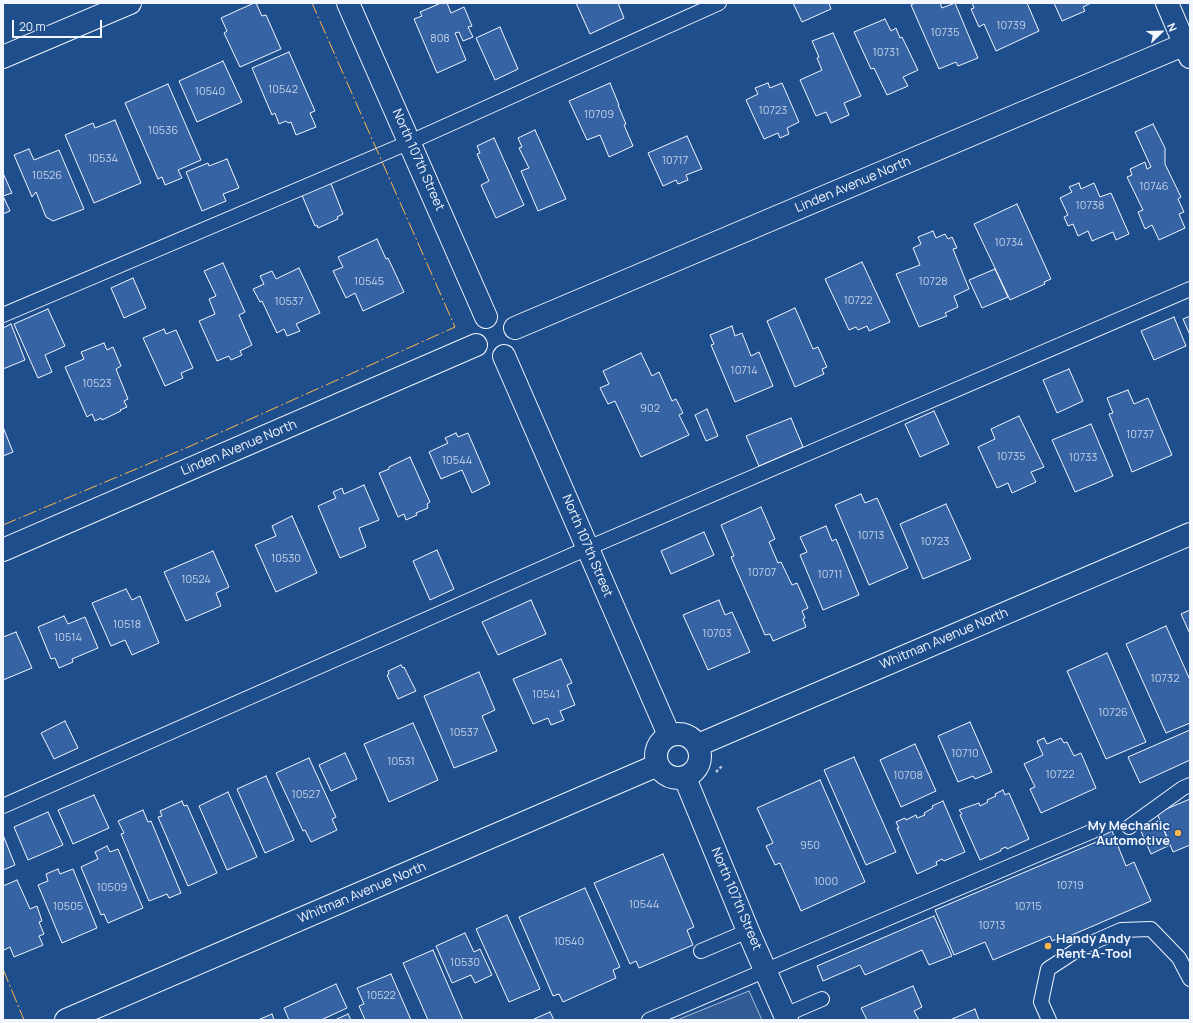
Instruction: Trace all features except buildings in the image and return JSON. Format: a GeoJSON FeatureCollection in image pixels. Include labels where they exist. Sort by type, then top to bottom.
{"type":"FeatureCollection","features":[{"type":"Feature","properties":{"kind":"street"},"geometry":{"type":"LineString","coordinates":[[3,57],[130,3]]}},
{"type":"Feature","properties":{"kind":"street","name":"North 107th Street"},"geometry":{"type":"LineString","coordinates":[[348,3],[486,317]]}},
{"type":"Feature","properties":{"kind":"street"},"geometry":{"type":"LineString","coordinates":[[1167,3],[1188,48]]}},
{"type":"Feature","properties":{"kind":"street","name":"Linden Avenue North"},"geometry":{"type":"LineString","coordinates":[[516,328],[1188,48]]}},
{"type":"Feature","properties":{"kind":"street"},"geometry":{"type":"LineString","coordinates":[[493,315],[506,318],[512,322],[516,328],[518,336],[514,350],[501,358],[494,359],[481,353],[474,340],[476,327],[486,317],[493,315]]}},
{"type":"Feature","properties":{"kind":"street","name":"Linden Avenue North"},"geometry":{"type":"LineString","coordinates":[[3,550],[476,345]]}},
{"type":"Feature","properties":{"kind":"street","name":"North 107th Street"},"geometry":{"type":"LineString","coordinates":[[504,356],[669,735]]}},
{"type":"Feature","properties":{"kind":"street","name":"Whitman Avenue North"},"geometry":{"type":"LineString","coordinates":[[698,745],[1190,534]]}},
{"type":"Feature","properties":{"kind":"street"},"geometry":{"type":"LineString","coordinates":[[677,733],[685,735],[691,738],[698,745],[701,756],[700,763],[697,769],[685,778],[671,778],[664,774],[656,761],[658,746],[669,735],[677,733]]}},
{"type":"Feature","properties":{"kind":"street","name":"Whitman Avenue North"},"geometry":{"type":"LineString","coordinates":[[66,1020],[658,765]]}},
{"type":"Feature","properties":{"kind":"street","name":"North 107th Street"},"geometry":{"type":"LineString","coordinates":[[685,778],[748,931],[786,1018]]}},
{"type":"Feature","properties":{"kind":"lane"},"geometry":{"type":"LineString","coordinates":[[3,315],[410,142],[719,3]]}},
{"type":"Feature","properties":{"kind":"lane"},"geometry":{"type":"LineString","coordinates":[[3,806],[588,548],[1190,289]]}},
{"type":"Feature","properties":{"kind":"lane"},"geometry":{"type":"LineString","coordinates":[[1129,827],[1183,788],[1190,785]]}},
{"type":"Feature","properties":{"kind":"lane"},"geometry":{"type":"LineString","coordinates":[[649,1020],[1093,831]]}},
{"type":"Feature","properties":{"kind":"lane"},"geometry":{"type":"LineString","coordinates":[[1049,1020],[1041,1002],[1048,969],[1080,948],[1121,930],[1151,929],[1179,958],[1190,979]]}},
{"type":"Feature","properties":{"kind":"lane"},"geometry":{"type":"LineString","coordinates":[[701,951],[748,931]]}},
{"type":"Feature","properties":{"kind":"lane"},"geometry":{"type":"LineString","coordinates":[[786,1018],[822,999]]}},
{"type":"Feature","properties":{"kind":"shaded area"},"geometry":{"type":"Polygon","coordinates":[[[749,991],[762,1020],[677,1020],[749,991]]]}},
{"type":"Feature","properties":{"kind":"power"},"geometry":{"type":"LineString","coordinates":[[3,525],[186,448],[455,327],[312,3]]}},
{"type":"Feature","properties":{"kind":"power"},"geometry":{"type":"LineString","coordinates":[[3,969],[24,1020]]}},
{"type":"Feature","properties":{"kind":"place","name":"My Mechanic Automotive"},"geometry":{"type":"Point","coordinates":[1178,833]}},
{"type":"Feature","properties":{"kind":"place","name":"Handy Andy Rent-A-Tool"},"geometry":{"type":"Point","coordinates":[1048,946]}}]}
